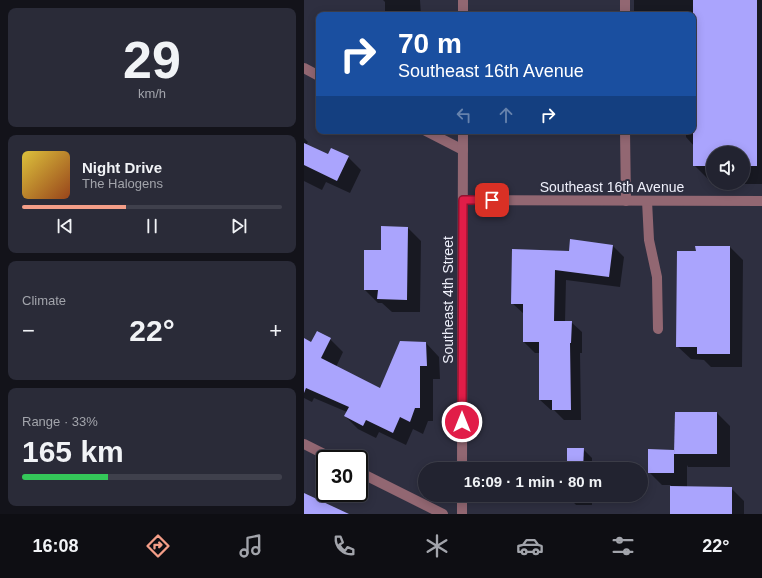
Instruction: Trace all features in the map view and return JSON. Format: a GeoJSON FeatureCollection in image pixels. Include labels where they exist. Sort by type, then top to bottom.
{"type":"FeatureCollection","features":[{"type":"Feature","properties":{"kind":"street"},"geometry":{"type":"LineString","coordinates":[[463,0],[463,12]]}},
{"type":"Feature","properties":{"kind":"street"},"geometry":{"type":"LineString","coordinates":[[625,0],[625,12]]}},
{"type":"Feature","properties":{"kind":"street"},"geometry":{"type":"LineString","coordinates":[[304,68],[316,74]]}},
{"type":"Feature","properties":{"kind":"street"},"geometry":{"type":"LineString","coordinates":[[432,134],[463,150]]}},
{"type":"Feature","properties":{"kind":"street","name":"Southeast 4th Street"},"geometry":{"type":"LineString","coordinates":[[462,462],[463,134]]}},
{"type":"Feature","properties":{"kind":"street"},"geometry":{"type":"LineString","coordinates":[[625,134],[626,201]]}},
{"type":"Feature","properties":{"kind":"street","name":"Southeast 16th Avenue"},"geometry":{"type":"LineString","coordinates":[[463,200],[762,201]]}},
{"type":"Feature","properties":{"kind":"street"},"geometry":{"type":"LineString","coordinates":[[647,201],[649,240],[656,277],[658,329]]}},
{"type":"Feature","properties":{"kind":"street"},"geometry":{"type":"LineString","coordinates":[[304,444],[316,450]]}},
{"type":"Feature","properties":{"kind":"street"},"geometry":{"type":"LineString","coordinates":[[368,476],[443,514]]}},
{"type":"Feature","properties":{"kind":"street"},"geometry":{"type":"LineString","coordinates":[[462,502],[462,514]]}},
{"type":"Feature","properties":{"kind":"building"},"geometry":{"type":"Polygon","coordinates":[[[693,0],[757,0],[757,166],[750,166],[750,146],[706,146],[706,166],[693,166],[693,134],[696,134],[696,12],[693,12],[693,0]]]}},
{"type":"Feature","properties":{"kind":"building"},"geometry":{"type":"Polygon","coordinates":[[[304,143],[328,154],[331,148],[349,156],[337,181],[304,165],[304,143]]]}},
{"type":"Feature","properties":{"kind":"building"},"geometry":{"type":"Polygon","coordinates":[[[381,226],[408,227],[407,300],[377,299],[378,290],[364,290],[364,250],[381,250],[381,226]]]}},
{"type":"Feature","properties":{"kind":"building"},"geometry":{"type":"Polygon","coordinates":[[[570,239],[613,245],[609,277],[555,270],[554,321],[572,321],[570,343],[571,410],[552,410],[552,400],[539,400],[539,342],[523,342],[523,304],[511,304],[512,249],[569,251],[570,239]]]}},
{"type":"Feature","properties":{"kind":"building"},"geometry":{"type":"Polygon","coordinates":[[[695,246],[730,246],[730,354],[697,354],[697,347],[676,347],[677,251],[696,251],[695,246]]]}},
{"type":"Feature","properties":{"kind":"building"},"geometry":{"type":"Polygon","coordinates":[[[317,331],[331,338],[321,358],[380,388],[400,341],[426,342],[427,366],[420,366],[420,408],[415,408],[410,422],[400,417],[393,433],[366,420],[363,426],[344,416],[349,407],[306,388],[304,393],[304,338],[311,342],[317,331]]]}},
{"type":"Feature","properties":{"kind":"building"},"geometry":{"type":"Polygon","coordinates":[[[675,412],[717,412],[717,454],[674,454],[675,412]]]}},
{"type":"Feature","properties":{"kind":"building"},"geometry":{"type":"Polygon","coordinates":[[[567,448],[584,448],[583,462],[567,462],[567,448]]]}},
{"type":"Feature","properties":{"kind":"building"},"geometry":{"type":"Polygon","coordinates":[[[648,449],[674,450],[674,473],[648,473],[648,449]]]}},
{"type":"Feature","properties":{"kind":"building"},"geometry":{"type":"Polygon","coordinates":[[[670,486],[732,487],[732,514],[670,514],[670,486]]]}},
{"type":"Feature","properties":{"kind":"building"},"geometry":{"type":"Polygon","coordinates":[[[304,493],[316,499],[316,502],[323,502],[349,514],[304,514],[304,493]]]}},
{"type":"Feature","properties":{"kind":"route"},"geometry":{"type":"LineString","coordinates":[[462,422],[463,200],[492,200]]}}]}
